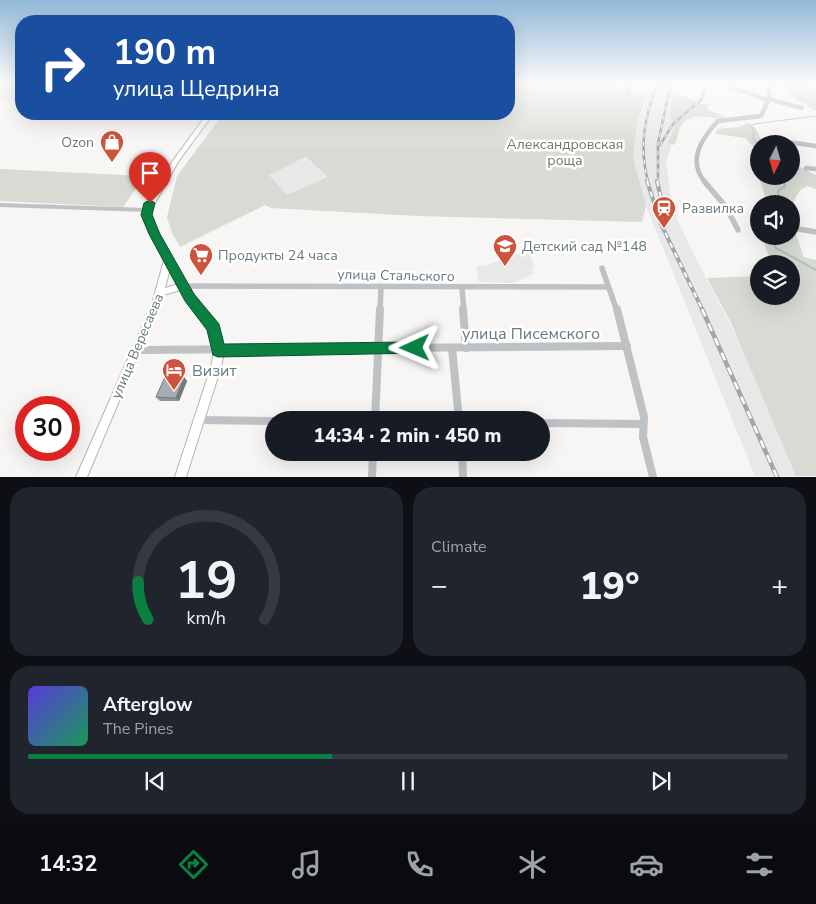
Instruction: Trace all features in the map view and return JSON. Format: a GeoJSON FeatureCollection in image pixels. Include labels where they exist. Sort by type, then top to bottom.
{"type":"FeatureCollection","features":[{"type":"Feature","properties":{"kind":"main road"},"geometry":{"type":"LineString","coordinates":[[180,476],[216,367],[218,351],[214,328],[183,286],[168,260],[154,234],[147,210],[175,162],[206,120]]}},
{"type":"Feature","properties":{"kind":"main road","name":"улица Вересаева"},"geometry":{"type":"LineString","coordinates":[[81,476],[161,292],[168,260]]}},
{"type":"Feature","properties":{"kind":"main road"},"geometry":{"type":"LineString","coordinates":[[161,292],[183,286]]}},
{"type":"Feature","properties":{"kind":"street"},"geometry":{"type":"LineString","coordinates":[[738,230],[726,207],[697,172],[696,166],[704,135],[718,121],[761,116],[766,105]]}},
{"type":"Feature","properties":{"kind":"street"},"geometry":{"type":"LineString","coordinates":[[790,105],[802,108]]}},
{"type":"Feature","properties":{"kind":"street"},"geometry":{"type":"LineString","coordinates":[[800,144],[816,146]]}},
{"type":"Feature","properties":{"kind":"street"},"geometry":{"type":"LineString","coordinates":[[806,168],[816,169]]}},
{"type":"Feature","properties":{"kind":"street"},"geometry":{"type":"LineString","coordinates":[[0,205],[147,210]]}},
{"type":"Feature","properties":{"kind":"street"},"geometry":{"type":"LineString","coordinates":[[800,229],[816,232]]}},
{"type":"Feature","properties":{"kind":"street"},"geometry":{"type":"LineString","coordinates":[[602,268],[618,312],[627,346],[644,417],[642,424],[643,437],[653,476]]}},
{"type":"Feature","properties":{"kind":"street","name":"улица Стальского"},"geometry":{"type":"LineString","coordinates":[[183,286],[608,287]]}},
{"type":"Feature","properties":{"kind":"street"},"geometry":{"type":"LineString","coordinates":[[375,411],[382,287]]}},
{"type":"Feature","properties":{"kind":"street"},"geometry":{"type":"LineString","coordinates":[[462,288],[466,348]]}},
{"type":"Feature","properties":{"kind":"street","name":"улица Писемского"},"geometry":{"type":"LineString","coordinates":[[136,350],[218,351],[627,346]]}},
{"type":"Feature","properties":{"kind":"street"},"geometry":{"type":"LineString","coordinates":[[452,348],[458,411]]}},
{"type":"Feature","properties":{"kind":"street"},"geometry":{"type":"LineString","coordinates":[[198,420],[265,421]]}},
{"type":"Feature","properties":{"kind":"street"},"geometry":{"type":"LineString","coordinates":[[550,423],[642,424]]}},
{"type":"Feature","properties":{"kind":"street"},"geometry":{"type":"LineString","coordinates":[[372,476],[373,461]]}},
{"type":"Feature","properties":{"kind":"street"},"geometry":{"type":"LineString","coordinates":[[462,461],[463,476]]}},
{"type":"Feature","properties":{"kind":"shaded area"},"geometry":{"type":"Polygon","coordinates":[[[644,105],[673,105],[676,128],[666,163],[673,210],[691,249],[809,476],[755,476],[646,206],[633,157],[637,123],[644,105]]]}},
{"type":"Feature","properties":{"kind":"shaded area"},"geometry":{"type":"Polygon","coordinates":[[[306,158],[326,177],[287,195],[268,174],[306,158]]]}},
{"type":"Feature","properties":{"kind":"shaded area","name":"Детский сад №148"},"geometry":{"type":"Polygon","coordinates":[[[528,250],[535,268],[532,268],[533,274],[513,283],[479,282],[476,266],[487,265],[528,250]]]}},
{"type":"Feature","properties":{"kind":"green space","name":"Александровская роща"},"geometry":{"type":"Polygon","coordinates":[[[515,105],[643,105],[637,123],[633,157],[646,206],[642,222],[417,216],[271,208],[265,205],[180,247],[172,233],[167,217],[177,176],[219,120],[515,120],[515,105]],[[306,157],[269,175],[287,195],[327,177],[306,157]]]}},
{"type":"Feature","properties":{"kind":"green space"},"geometry":{"type":"Polygon","coordinates":[[[671,105],[708,105],[707,108],[709,110],[725,117],[699,116],[688,119],[681,125],[674,145],[668,143],[674,129],[670,117],[671,105]]]}},
{"type":"Feature","properties":{"kind":"green space"},"geometry":{"type":"Polygon","coordinates":[[[806,105],[816,105],[816,111],[806,105]]]}},
{"type":"Feature","properties":{"kind":"green space"},"geometry":{"type":"Polygon","coordinates":[[[748,123],[756,128],[759,135],[750,135],[750,143],[745,138],[716,134],[717,129],[739,127],[748,123]]]}},
{"type":"Feature","properties":{"kind":"green space"},"geometry":{"type":"Polygon","coordinates":[[[800,167],[816,175],[816,189],[807,186],[800,190],[797,195],[764,195],[762,185],[800,185],[800,167]]]}},
{"type":"Feature","properties":{"kind":"green space"},"geometry":{"type":"Polygon","coordinates":[[[0,169],[142,176],[138,180],[142,180],[123,207],[0,201],[0,169]]]}},
{"type":"Feature","properties":{"kind":"green space"},"geometry":{"type":"Polygon","coordinates":[[[765,245],[800,245],[804,257],[816,260],[816,476],[796,476],[732,325],[707,278],[750,276],[750,305],[800,305],[800,255],[768,255],[765,245]]]}},
{"type":"Feature","properties":{"kind":"building","name":"Визит"},"geometry":{"type":"Polygon","coordinates":[[[165,377],[184,377],[176,398],[156,397],[165,377]]]}},
{"type":"Feature","properties":{"kind":"waterway"},"geometry":{"type":"LineString","coordinates":[[753,135],[754,131],[751,126],[754,124],[816,116]]}},
{"type":"Feature","properties":{"kind":"waterway"},"geometry":{"type":"LineString","coordinates":[[778,195],[778,191],[785,185]]}},
{"type":"Feature","properties":{"kind":"waterway"},"geometry":{"type":"LineString","coordinates":[[774,245],[776,248],[816,270]]}},
{"type":"Feature","properties":{"kind":"railway"},"geometry":{"type":"LineString","coordinates":[[648,182],[645,169],[644,132],[650,105]]}},
{"type":"Feature","properties":{"kind":"railway"},"geometry":{"type":"LineString","coordinates":[[658,182],[658,143],[666,105]]}},
{"type":"Feature","properties":{"kind":"railway"},"geometry":{"type":"LineString","coordinates":[[660,145],[673,124],[695,105]]}},
{"type":"Feature","properties":{"kind":"railway"},"geometry":{"type":"LineString","coordinates":[[647,181],[661,224],[703,311]]}},
{"type":"Feature","properties":{"kind":"railway"},"geometry":{"type":"LineString","coordinates":[[657,181],[662,203]]}},
{"type":"Feature","properties":{"kind":"railway"},"geometry":{"type":"LineString","coordinates":[[702,309],[777,477]]}},
{"type":"Feature","properties":{"kind":"place","name":"Ozon"},"geometry":{"type":"Point","coordinates":[112,163]}},
{"type":"Feature","properties":{"kind":"place","name":"Развилка"},"geometry":{"type":"Point","coordinates":[664,229]}},
{"type":"Feature","properties":{"kind":"place","name":"Детский сад №148"},"geometry":{"type":"Point","coordinates":[505,267]}},
{"type":"Feature","properties":{"kind":"place","name":"Продукты 24 часа"},"geometry":{"type":"Point","coordinates":[201,276]}},
{"type":"Feature","properties":{"kind":"place","name":"Визит"},"geometry":{"type":"Point","coordinates":[174,391]}},
{"type":"Feature","properties":{"kind":"route"},"geometry":{"type":"LineString","coordinates":[[150,203],[147,215],[154,234],[190,298],[214,328],[218,351],[415,348]]}}]}
